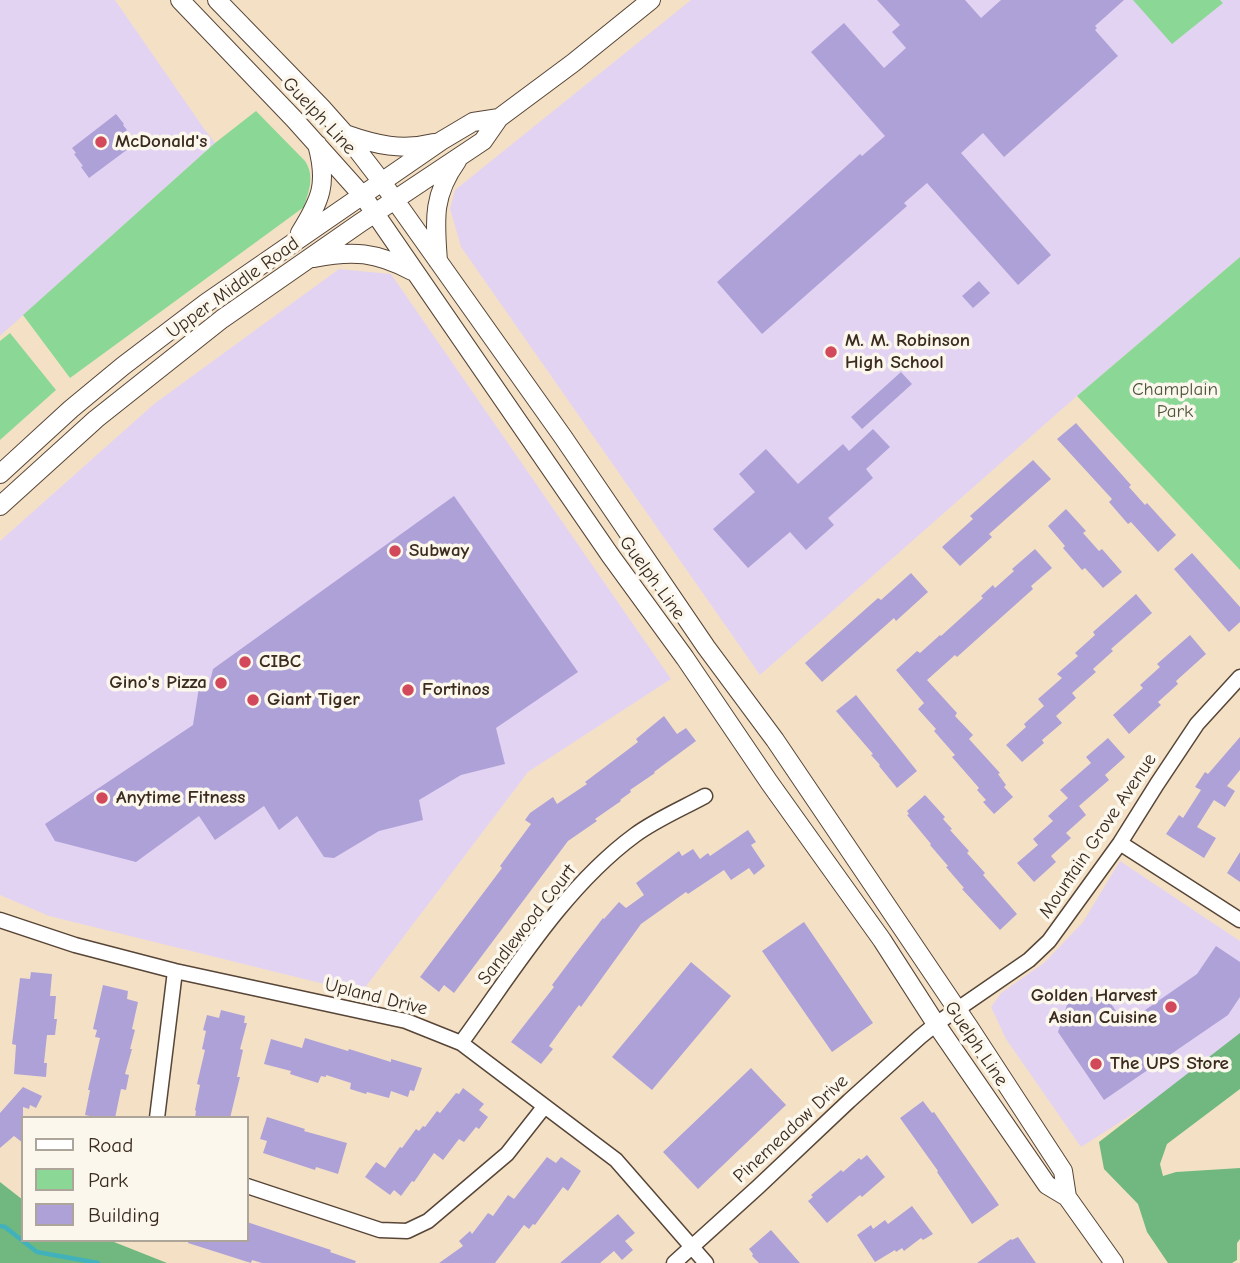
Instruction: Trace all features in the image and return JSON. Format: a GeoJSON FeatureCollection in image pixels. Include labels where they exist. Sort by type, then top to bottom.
{"type":"FeatureCollection","features":[{"type":"Feature","properties":{"kind":"main road","name":"Guelph Line"},"geometry":{"type":"LineString","coordinates":[[180,0],[363,196],[610,555],[882,940],[936,1024],[1047,1185],[1067,1197],[1114,1263]]}},
{"type":"Feature","properties":{"kind":"main road","name":"Guelph Line"},"geometry":{"type":"LineString","coordinates":[[217,0],[345,134],[481,320],[706,647],[775,740],[957,1009],[1063,1171],[1067,1197]]}},
{"type":"Feature","properties":{"kind":"main road","name":"Upper Middle Road"},"geometry":{"type":"LineString","coordinates":[[0,506],[96,419],[222,319],[483,141],[499,118],[652,0]]}},
{"type":"Feature","properties":{"kind":"main road","name":"Upper Middle Road"},"geometry":{"type":"LineString","coordinates":[[0,474],[71,409],[206,303],[441,141],[473,122],[499,118]]}},
{"type":"Feature","properties":{"kind":"main road"},"geometry":{"type":"LineString","coordinates":[[345,134],[395,147],[416,147],[441,141]]}},
{"type":"Feature","properties":{"kind":"main road"},"geometry":{"type":"LineString","coordinates":[[294,243],[320,196],[322,175],[317,144]]}},
{"type":"Feature","properties":{"kind":"main road"},"geometry":{"type":"LineString","coordinates":[[438,261],[436,205],[460,157]]}},
{"type":"Feature","properties":{"kind":"main road"},"geometry":{"type":"LineString","coordinates":[[307,260],[363,253],[393,261],[415,272]]}},
{"type":"Feature","properties":{"kind":"main road"},"geometry":{"type":"LineString","coordinates":[[710,696],[732,681]]}},
{"type":"Feature","properties":{"kind":"street","name":"Mountain Grove Avenue"},"geometry":{"type":"LineString","coordinates":[[936,1024],[1029,960],[1049,941],[1120,843],[1197,724],[1240,677]]}},
{"type":"Feature","properties":{"kind":"street","name":"Sandlewood Court"},"geometry":{"type":"LineString","coordinates":[[461,1044],[546,926],[589,874],[636,834],[705,796]]}},
{"type":"Feature","properties":{"kind":"street"},"geometry":{"type":"LineString","coordinates":[[1120,843],[1240,920]]}},
{"type":"Feature","properties":{"kind":"street","name":"Upland Drive"},"geometry":{"type":"LineString","coordinates":[[0,921],[75,945],[175,971],[406,1021],[461,1044],[617,1160],[706,1263]]}},
{"type":"Feature","properties":{"kind":"street"},"geometry":{"type":"LineString","coordinates":[[157,1116],[175,971]]}},
{"type":"Feature","properties":{"kind":"street","name":"Pinemeadow Drive"},"geometry":{"type":"LineString","coordinates":[[674,1263],[936,1024]]}},
{"type":"Feature","properties":{"kind":"street"},"geometry":{"type":"LineString","coordinates":[[248,1186],[380,1230],[407,1231],[428,1221],[507,1154],[544,1107]]}},
{"type":"Feature","properties":{"kind":"shaded area"},"geometry":{"type":"Polygon","coordinates":[[[0,0],[115,0],[215,143],[0,336],[0,0]]]}},
{"type":"Feature","properties":{"kind":"shaded area","name":"M. M. Robinson High School"},"geometry":{"type":"Polygon","coordinates":[[[691,0],[1240,0],[1240,257],[1077,396],[760,675],[461,247],[450,209],[455,190],[691,0]]]}},
{"type":"Feature","properties":{"kind":"shaded area"},"geometry":{"type":"Polygon","coordinates":[[[339,269],[391,274],[671,679],[528,772],[361,993],[49,916],[0,895],[0,541],[154,404],[339,269]]]}},
{"type":"Feature","properties":{"kind":"shaded area"},"geometry":{"type":"Polygon","coordinates":[[[1120,861],[1240,941],[1240,1050],[1081,1147],[1006,1039],[991,1007],[1001,993],[1044,963],[1083,922],[1120,861]]]}},
{"type":"Feature","properties":{"kind":"green space"},"geometry":{"type":"Polygon","coordinates":[[[1133,0],[1220,0],[1223,3],[1172,44],[1133,0]]]}},
{"type":"Feature","properties":{"kind":"green space"},"geometry":{"type":"Polygon","coordinates":[[[256,111],[308,167],[310,184],[304,207],[70,378],[23,315],[215,143],[256,111]]]}},
{"type":"Feature","properties":{"kind":"green space","name":"Champlain Park"},"geometry":{"type":"Polygon","coordinates":[[[1240,257],[1240,570],[1077,396],[1240,257]]]}},
{"type":"Feature","properties":{"kind":"green space"},"geometry":{"type":"Polygon","coordinates":[[[10,333],[56,390],[0,440],[0,341],[10,333]]]}},
{"type":"Feature","properties":{"kind":"green space"},"geometry":{"type":"Polygon","coordinates":[[[1240,1033],[1240,1089],[1167,1144],[1160,1164],[1163,1176],[1176,1172],[1240,1168],[1240,1239],[1237,1243],[1237,1260],[1232,1263],[1168,1263],[1147,1232],[1138,1204],[1104,1169],[1099,1142],[1240,1033]]]}},
{"type":"Feature","properties":{"kind":"green space"},"geometry":{"type":"Polygon","coordinates":[[[0,1182],[21,1198],[21,1242],[114,1242],[167,1263],[0,1263],[0,1182]]]}},
{"type":"Feature","properties":{"kind":"building"},"geometry":{"type":"Polygon","coordinates":[[[877,0],[965,0],[981,18],[1001,0],[1124,0],[1095,26],[1095,30],[1118,56],[1004,157],[983,133],[961,153],[1051,255],[1018,285],[927,183],[904,203],[907,206],[762,334],[717,282],[860,154],[862,156],[885,136],[811,52],[844,23],[884,68],[906,48],[892,32],[900,25],[877,0]]]}},
{"type":"Feature","properties":{"kind":"building","name":"McDonald's"},"geometry":{"type":"Polygon","coordinates":[[[116,114],[127,130],[119,136],[128,149],[89,178],[72,148],[116,114]]]}},
{"type":"Feature","properties":{"kind":"building"},"geometry":{"type":"Polygon","coordinates":[[[979,281],[990,293],[973,308],[962,296],[979,281]]]}},
{"type":"Feature","properties":{"kind":"building"},"geometry":{"type":"Polygon","coordinates":[[[901,372],[912,384],[862,429],[851,417],[901,372]]]}},
{"type":"Feature","properties":{"kind":"building"},"geometry":{"type":"Polygon","coordinates":[[[1076,423],[1131,485],[1129,487],[1145,505],[1147,503],[1176,535],[1158,552],[1131,522],[1128,524],[1109,502],[1112,499],[1057,439],[1076,423]]]}},
{"type":"Feature","properties":{"kind":"building"},"geometry":{"type":"Polygon","coordinates":[[[873,429],[890,447],[866,469],[873,478],[828,518],[834,525],[806,550],[790,532],[748,568],[713,529],[755,492],[739,474],[766,449],[798,484],[843,444],[849,451],[873,429]]]}},
{"type":"Feature","properties":{"kind":"building"},"geometry":{"type":"Polygon","coordinates":[[[1033,460],[1051,479],[989,534],[992,537],[960,566],[942,547],[973,519],[970,516],[1033,460]]]}},
{"type":"Feature","properties":{"kind":"building"},"geometry":{"type":"Polygon","coordinates":[[[454,496],[578,672],[496,728],[505,764],[461,775],[419,800],[423,820],[379,831],[334,858],[324,857],[297,816],[279,830],[264,806],[215,840],[199,816],[136,862],[55,841],[45,824],[193,725],[199,687],[208,689],[213,669],[454,496]]]}},
{"type":"Feature","properties":{"kind":"building"},"geometry":{"type":"Polygon","coordinates":[[[1066,509],[1086,531],[1083,533],[1099,551],[1102,549],[1122,572],[1103,588],[1085,568],[1082,570],[1048,526],[1066,509]]]}},
{"type":"Feature","properties":{"kind":"building"},"geometry":{"type":"Polygon","coordinates":[[[1035,549],[1052,568],[1031,586],[1033,589],[927,680],[957,713],[955,716],[973,735],[969,739],[1000,773],[998,774],[1006,785],[1004,787],[1013,797],[994,814],[983,802],[986,800],[977,790],[979,788],[952,757],[955,755],[918,709],[924,703],[896,670],[917,651],[920,653],[941,636],[983,598],[981,596],[993,585],[995,588],[1035,549]]]}},
{"type":"Feature","properties":{"kind":"building"},"geometry":{"type":"Polygon","coordinates":[[[1192,553],[1240,607],[1240,622],[1229,632],[1174,569],[1192,553]]]}},
{"type":"Feature","properties":{"kind":"building"},"geometry":{"type":"Polygon","coordinates":[[[911,573],[928,592],[896,621],[894,618],[822,682],[805,663],[878,598],[881,600],[911,573]]]}},
{"type":"Feature","properties":{"kind":"building"},"geometry":{"type":"Polygon","coordinates":[[[1136,594],[1152,613],[1111,649],[1113,651],[1093,669],[1096,672],[1072,693],[1076,698],[1056,716],[1062,723],[1022,762],[1006,745],[1044,706],[1038,699],[1062,678],[1057,674],[1078,656],[1075,653],[1095,635],[1093,632],[1136,594]]]}},
{"type":"Feature","properties":{"kind":"building"},"geometry":{"type":"Polygon","coordinates":[[[1190,635],[1206,654],[1176,681],[1178,684],[1158,702],[1161,705],[1129,734],[1113,715],[1143,688],[1140,685],[1160,667],[1157,664],[1190,635]]]}},
{"type":"Feature","properties":{"kind":"building"},"geometry":{"type":"Polygon","coordinates":[[[856,695],[917,771],[897,788],[871,755],[873,754],[836,711],[856,695]]]}},
{"type":"Feature","properties":{"kind":"building"},"geometry":{"type":"Polygon","coordinates":[[[664,716],[677,734],[686,728],[696,741],[568,841],[454,993],[444,985],[439,992],[420,977],[502,868],[500,866],[531,824],[525,820],[530,813],[553,797],[557,804],[587,784],[585,782],[638,742],[636,739],[664,716]]]}},
{"type":"Feature","properties":{"kind":"building"},"geometry":{"type":"Polygon","coordinates":[[[1240,737],[1240,770],[1227,786],[1235,791],[1225,807],[1214,800],[1197,827],[1216,838],[1204,858],[1166,834],[1179,815],[1183,818],[1201,790],[1195,787],[1205,772],[1208,774],[1240,737]]]}},
{"type":"Feature","properties":{"kind":"building"},"geometry":{"type":"Polygon","coordinates":[[[1108,738],[1125,757],[1105,775],[1109,780],[1079,806],[1086,815],[1066,833],[1071,838],[1051,856],[1056,862],[1034,882],[1017,863],[1038,845],[1033,839],[1053,821],[1048,816],[1068,798],[1060,790],[1091,763],[1086,757],[1108,738]]]}},
{"type":"Feature","properties":{"kind":"building"},"geometry":{"type":"Polygon","coordinates":[[[925,795],[945,817],[943,819],[952,829],[950,830],[969,851],[967,853],[985,873],[983,875],[1017,914],[1000,930],[962,889],[964,888],[946,867],[948,866],[907,815],[907,811],[925,795]]]}},
{"type":"Feature","properties":{"kind":"building"},"geometry":{"type":"Polygon","coordinates":[[[748,830],[756,842],[751,845],[765,866],[754,875],[749,868],[731,880],[724,870],[688,894],[686,892],[641,924],[549,1046],[553,1049],[541,1064],[511,1042],[603,918],[619,902],[626,908],[644,895],[636,883],[679,851],[682,856],[693,849],[700,859],[708,853],[710,856],[748,830]]]}},
{"type":"Feature","properties":{"kind":"building"},"geometry":{"type":"Polygon","coordinates":[[[1240,852],[1240,882],[1227,873],[1240,852]]]}},
{"type":"Feature","properties":{"kind":"building"},"geometry":{"type":"Polygon","coordinates":[[[804,922],[873,1023],[832,1052],[762,951],[804,922]]]}},
{"type":"Feature","properties":{"kind":"building"},"geometry":{"type":"Polygon","coordinates":[[[1216,946],[1240,962],[1240,997],[1228,1015],[1104,1100],[1058,1032],[1067,1005],[1079,996],[1107,998],[1125,1024],[1197,974],[1216,946]]]}},
{"type":"Feature","properties":{"kind":"building"},"geometry":{"type":"Polygon","coordinates":[[[691,962],[731,996],[652,1090],[612,1057],[691,962]]]}},
{"type":"Feature","properties":{"kind":"building"},"geometry":{"type":"Polygon","coordinates":[[[31,972],[52,974],[50,996],[56,996],[55,1035],[47,1035],[44,1063],[47,1063],[46,1077],[14,1074],[16,1045],[12,1044],[20,978],[30,979],[31,972]]]}},
{"type":"Feature","properties":{"kind":"building"},"geometry":{"type":"Polygon","coordinates":[[[103,985],[128,991],[127,999],[138,1002],[132,1029],[135,1030],[132,1049],[125,1074],[129,1075],[126,1090],[121,1089],[115,1116],[85,1115],[100,1038],[95,1037],[97,1030],[93,1029],[103,985]]]}},
{"type":"Feature","properties":{"kind":"building"},"geometry":{"type":"Polygon","coordinates":[[[221,1010],[245,1016],[244,1023],[247,1023],[240,1049],[243,1050],[237,1077],[240,1077],[230,1116],[195,1116],[200,1085],[197,1084],[205,1050],[202,1049],[206,1031],[203,1030],[207,1015],[219,1018],[221,1010]]]}},
{"type":"Feature","properties":{"kind":"building"},"geometry":{"type":"Polygon","coordinates":[[[305,1038],[422,1068],[414,1091],[410,1090],[408,1097],[391,1091],[389,1098],[367,1092],[366,1094],[350,1089],[351,1083],[326,1075],[321,1076],[318,1083],[290,1074],[291,1071],[264,1064],[271,1039],[302,1048],[305,1038]]]}},
{"type":"Feature","properties":{"kind":"building"},"geometry":{"type":"Polygon","coordinates":[[[751,1068],[786,1105],[698,1189],[663,1152],[751,1068]]]}},
{"type":"Feature","properties":{"kind":"building"},"geometry":{"type":"Polygon","coordinates":[[[23,1087],[42,1096],[36,1108],[30,1105],[29,1109],[23,1107],[21,1141],[14,1136],[0,1148],[0,1113],[23,1087]]]}},
{"type":"Feature","properties":{"kind":"building"},"geometry":{"type":"Polygon","coordinates":[[[463,1088],[484,1104],[479,1110],[488,1117],[479,1129],[476,1127],[464,1142],[459,1139],[443,1160],[434,1153],[401,1196],[394,1190],[390,1195],[365,1177],[376,1162],[385,1168],[416,1129],[419,1131],[425,1127],[437,1111],[440,1113],[463,1088]]]}},
{"type":"Feature","properties":{"kind":"building"},"geometry":{"type":"Polygon","coordinates":[[[923,1101],[932,1113],[934,1112],[999,1205],[972,1224],[900,1118],[923,1101]]]}},
{"type":"Feature","properties":{"kind":"building"},"geometry":{"type":"Polygon","coordinates":[[[267,1117],[347,1143],[338,1174],[316,1167],[315,1170],[263,1153],[267,1141],[260,1139],[267,1117]]]}},
{"type":"Feature","properties":{"kind":"building"},"geometry":{"type":"Polygon","coordinates":[[[867,1155],[885,1177],[827,1223],[808,1201],[813,1197],[811,1195],[841,1170],[843,1172],[859,1158],[861,1160],[867,1155]]]}},
{"type":"Feature","properties":{"kind":"building"},"geometry":{"type":"Polygon","coordinates":[[[547,1157],[556,1163],[561,1157],[581,1171],[568,1191],[563,1187],[535,1225],[529,1229],[524,1225],[495,1263],[439,1263],[463,1246],[459,1241],[470,1231],[472,1234],[488,1213],[493,1216],[508,1195],[514,1199],[547,1157]]]}},
{"type":"Feature","properties":{"kind":"building"},"geometry":{"type":"Polygon","coordinates":[[[912,1206],[933,1234],[923,1240],[921,1238],[904,1251],[902,1248],[896,1252],[895,1250],[875,1262],[857,1235],[871,1225],[873,1229],[885,1220],[888,1224],[912,1206]]]}},
{"type":"Feature","properties":{"kind":"building"},"geometry":{"type":"Polygon","coordinates":[[[618,1214],[635,1233],[625,1241],[633,1250],[622,1260],[614,1251],[600,1263],[560,1263],[618,1214]]]}},
{"type":"Feature","properties":{"kind":"building"},"geometry":{"type":"Polygon","coordinates":[[[248,1222],[356,1261],[262,1263],[252,1260],[251,1263],[188,1243],[248,1242],[248,1222]]]}},
{"type":"Feature","properties":{"kind":"building"},"geometry":{"type":"Polygon","coordinates":[[[771,1230],[800,1263],[759,1263],[752,1256],[749,1249],[771,1230]]]}},
{"type":"Feature","properties":{"kind":"building"},"geometry":{"type":"Polygon","coordinates":[[[1018,1237],[1036,1263],[977,1263],[1011,1239],[1018,1237]]]}},
{"type":"Feature","properties":{"kind":"waterway"},"geometry":{"type":"LineString","coordinates":[[0,1226],[21,1240]]}},
{"type":"Feature","properties":{"kind":"waterway"},"geometry":{"type":"LineString","coordinates":[[24,1242],[37,1252],[98,1263]]}},
{"type":"Feature","properties":{"kind":"place","name":"McDonald's"},"geometry":{"type":"Point","coordinates":[101,142]}},
{"type":"Feature","properties":{"kind":"place","name":"M. M. Robinson High School"},"geometry":{"type":"Point","coordinates":[831,352]}},
{"type":"Feature","properties":{"kind":"place","name":"Subway"},"geometry":{"type":"Point","coordinates":[395,551]}},
{"type":"Feature","properties":{"kind":"place","name":"CIBC"},"geometry":{"type":"Point","coordinates":[245,662]}},
{"type":"Feature","properties":{"kind":"place","name":"Gino's Pizza"},"geometry":{"type":"Point","coordinates":[221,683]}},
{"type":"Feature","properties":{"kind":"place","name":"Fortinos"},"geometry":{"type":"Point","coordinates":[408,690]}},
{"type":"Feature","properties":{"kind":"place","name":"Giant Tiger"},"geometry":{"type":"Point","coordinates":[253,700]}},
{"type":"Feature","properties":{"kind":"place","name":"Anytime Fitness"},"geometry":{"type":"Point","coordinates":[102,798]}},
{"type":"Feature","properties":{"kind":"place","name":"Golden Harvest Asian Cuisine"},"geometry":{"type":"Point","coordinates":[1171,1007]}},
{"type":"Feature","properties":{"kind":"place","name":"The UPS Store"},"geometry":{"type":"Point","coordinates":[1096,1064]}}]}
